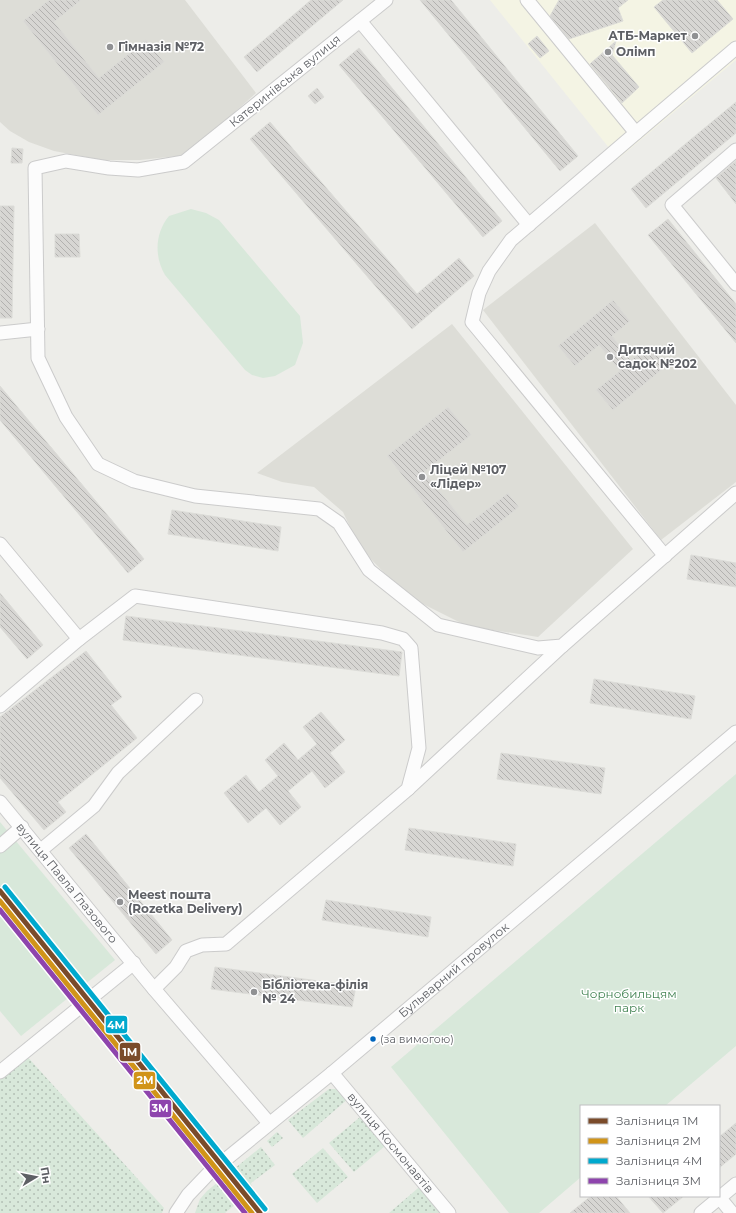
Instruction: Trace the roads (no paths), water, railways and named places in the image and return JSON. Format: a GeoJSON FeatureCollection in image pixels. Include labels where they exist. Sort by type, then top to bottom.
{"type":"FeatureCollection","features":[{"type":"Feature","properties":{"kind":"street","name":"Катеринівська вулиця"},"geometry":{"type":"LineString","coordinates":[[38,329],[34,168],[66,161],[109,168],[138,170],[184,162],[386,0]]}},
{"type":"Feature","properties":{"kind":"street"},"geometry":{"type":"LineString","coordinates":[[527,0],[636,133]]}},
{"type":"Feature","properties":{"kind":"street"},"geometry":{"type":"LineString","coordinates":[[360,21],[529,225]]}},
{"type":"Feature","properties":{"kind":"street"},"geometry":{"type":"LineString","coordinates":[[665,556],[472,322],[479,293],[489,271],[511,240],[736,48]]}},
{"type":"Feature","properties":{"kind":"street"},"geometry":{"type":"LineString","coordinates":[[736,150],[672,205],[736,284]]}},
{"type":"Feature","properties":{"kind":"street"},"geometry":{"type":"LineString","coordinates":[[0,334],[38,329],[38,358],[66,417],[98,464],[134,481],[196,496],[319,509],[339,522],[369,570],[438,626],[538,648],[562,646]]}},
{"type":"Feature","properties":{"kind":"street"},"geometry":{"type":"LineString","coordinates":[[154,989],[176,966],[186,951],[202,945],[226,944],[408,789],[562,646],[736,493]]}},
{"type":"Feature","properties":{"kind":"street"},"geometry":{"type":"LineString","coordinates":[[0,544],[79,639]]}},
{"type":"Feature","properties":{"kind":"street"},"geometry":{"type":"LineString","coordinates":[[0,706],[79,639],[136,596],[382,633],[403,639],[411,648],[419,748],[408,789]]}},
{"type":"Feature","properties":{"kind":"street"},"geometry":{"type":"LineString","coordinates":[[41,850],[94,806],[118,773],[196,700]]}},
{"type":"Feature","properties":{"kind":"street","name":"Бульварний провулок"},"geometry":{"type":"LineString","coordinates":[[176,1213],[188,1195],[209,1173],[332,1073],[736,732]]}},
{"type":"Feature","properties":{"kind":"street","name":"вулиця Павла Глазового"},"geometry":{"type":"LineString","coordinates":[[0,802],[154,989],[269,1123]]}},
{"type":"Feature","properties":{"kind":"street"},"geometry":{"type":"LineString","coordinates":[[0,846],[22,827]]}},
{"type":"Feature","properties":{"kind":"street"},"geometry":{"type":"LineString","coordinates":[[0,1072],[134,964]]}},
{"type":"Feature","properties":{"kind":"street","name":"вулиця Космонавтів"},"geometry":{"type":"LineString","coordinates":[[332,1073],[449,1213]]}},
{"type":"Feature","properties":{"kind":"street"},"geometry":{"type":"LineString","coordinates":[[720,1196],[736,1184]]}},
{"type":"Feature","properties":{"kind":"street"},"geometry":{"type":"LineString","coordinates":[[700,1213],[719,1197],[732,1213]]}},
{"type":"Feature","properties":{"kind":"rail line","name":"4М"},"geometry":{"type":"LineString","coordinates":[[5,887],[265,1209]]}},
{"type":"Feature","properties":{"kind":"rail line","name":"1М"},"geometry":{"type":"LineString","coordinates":[[0,891],[260,1213]]}},
{"type":"Feature","properties":{"kind":"rail line","name":"2М"},"geometry":{"type":"LineString","coordinates":[[0,901],[252,1213]]}},
{"type":"Feature","properties":{"kind":"rail line","name":"3М"},"geometry":{"type":"LineString","coordinates":[[0,910],[245,1213]]}},
{"type":"Feature","properties":{"kind":"place","name":"АТБ-Маркет"},"geometry":{"type":"Point","coordinates":[695,36]}},
{"type":"Feature","properties":{"kind":"place","name":"Гімназія №72"},"geometry":{"type":"Point","coordinates":[110,47]}},
{"type":"Feature","properties":{"kind":"place","name":"Олімп"},"geometry":{"type":"Point","coordinates":[608,52]}},
{"type":"Feature","properties":{"kind":"place","name":"Дитячий садок №202"},"geometry":{"type":"Point","coordinates":[610,357]}},
{"type":"Feature","properties":{"kind":"place","name":"Ліцей №107 «Лідер»"},"geometry":{"type":"Point","coordinates":[422,477]}},
{"type":"Feature","properties":{"kind":"place","name":"Meest пошта (Rozetka Delivery)"},"geometry":{"type":"Point","coordinates":[120,902]}},
{"type":"Feature","properties":{"kind":"place","name":"Бібліотека-філія № 24"},"geometry":{"type":"Point","coordinates":[254,992]}},
{"type":"Feature","properties":{"kind":"place","name":"(за вимогою)"},"geometry":{"type":"Point","coordinates":[373,1039]}},
{"type":"Feature","properties":{"kind":"park label","name":"Чорнобильцям парк"},"geometry":{"type":"Point","coordinates":[629,1001]}}]}
